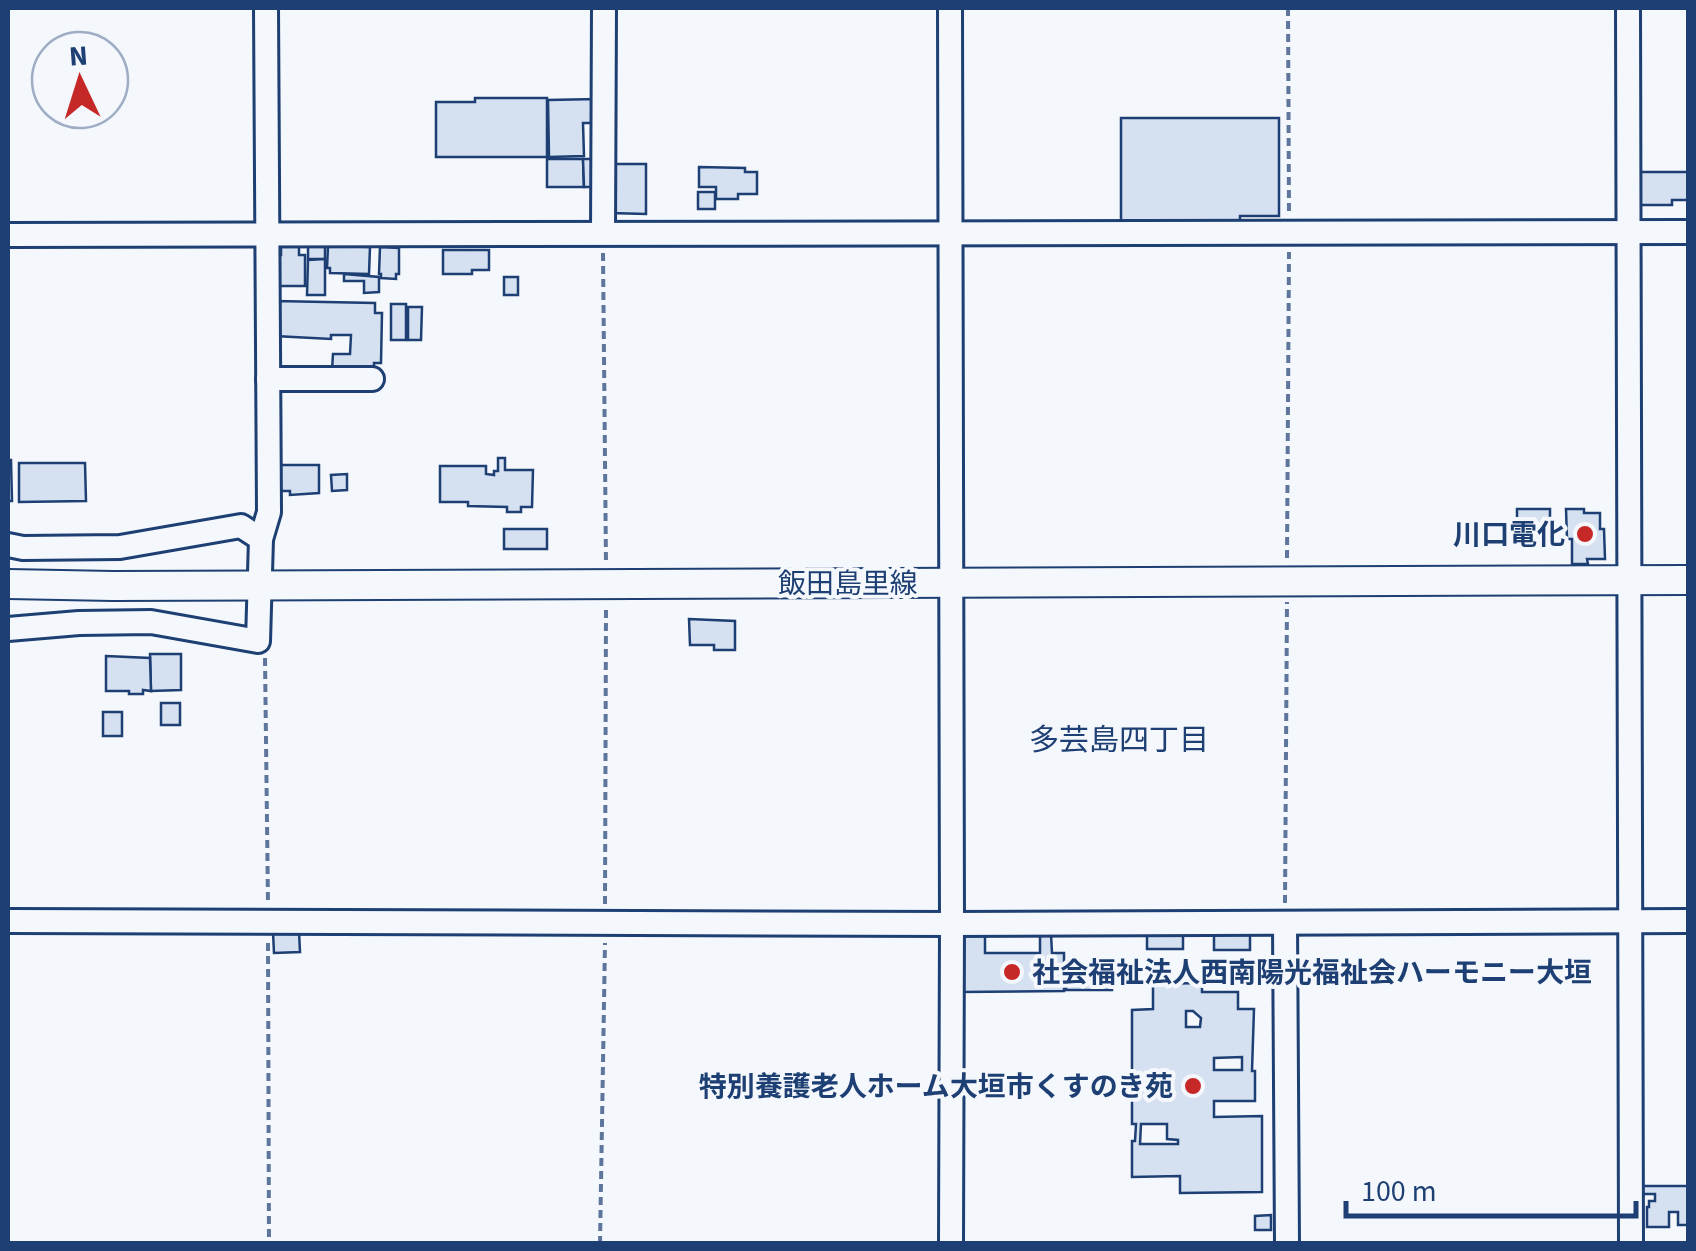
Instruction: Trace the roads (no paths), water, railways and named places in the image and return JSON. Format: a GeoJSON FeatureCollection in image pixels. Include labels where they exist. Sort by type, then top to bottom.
{"type":"FeatureCollection","features":[{"type":"Feature","properties":{"kind":"main road","name":"飯田島里線"},"geometry":{"type":"LineString","coordinates":[[8,584],[1688,580]]}},
{"type":"Feature","properties":{"kind":"street"},"geometry":{"type":"LineString","coordinates":[[8,628],[151,622],[258,640],[261,539],[269,512],[266,8]]}},
{"type":"Feature","properties":{"kind":"street"},"geometry":{"type":"LineString","coordinates":[[603,233],[604,8]]}},
{"type":"Feature","properties":{"kind":"street"},"geometry":{"type":"LineString","coordinates":[[950,8],[951,1244]]}},
{"type":"Feature","properties":{"kind":"street"},"geometry":{"type":"LineString","coordinates":[[1628,8],[1630,1244]]}},
{"type":"Feature","properties":{"kind":"street"},"geometry":{"type":"LineString","coordinates":[[8,235],[1688,232]]}},
{"type":"Feature","properties":{"kind":"street"},"geometry":{"type":"LineString","coordinates":[[268,378],[372,379]]}},
{"type":"Feature","properties":{"kind":"street"},"geometry":{"type":"LineString","coordinates":[[8,546],[120,546],[241,526],[261,539]]}},
{"type":"Feature","properties":{"kind":"street"},"geometry":{"type":"LineString","coordinates":[[8,921],[952,924],[1688,920]]}},
{"type":"Feature","properties":{"kind":"street"},"geometry":{"type":"LineString","coordinates":[[1285,923],[1287,1244]]}},
{"type":"Feature","properties":{"kind":"place","name":"川口電化"},"geometry":{"type":"Point","coordinates":[1585,534]}},
{"type":"Feature","properties":{"kind":"place","name":"社会福祉法人西南陽光福祉会ハーモニー大垣"},"geometry":{"type":"Point","coordinates":[1012,972]}},
{"type":"Feature","properties":{"kind":"place","name":"特別養護老人ホーム大垣市くすのき苑"},"geometry":{"type":"Point","coordinates":[1193,1086]}},
{"type":"Feature","properties":{"kind":"district","name":"多芸島四丁目"},"geometry":{"type":"Point","coordinates":[1119,740]}}]}
